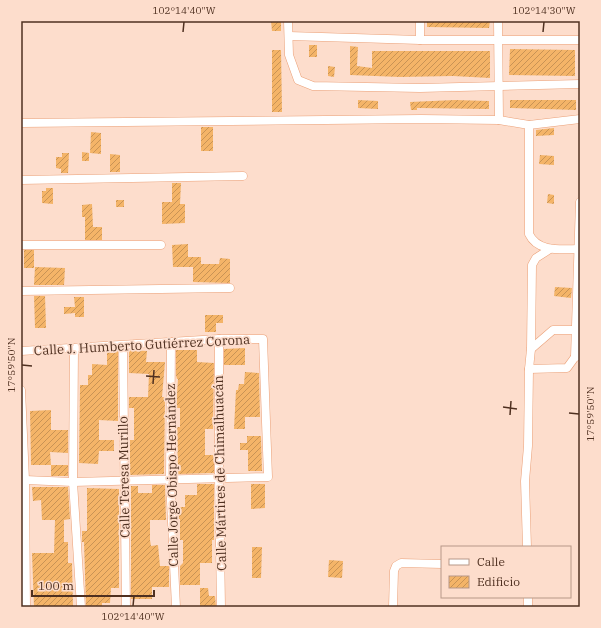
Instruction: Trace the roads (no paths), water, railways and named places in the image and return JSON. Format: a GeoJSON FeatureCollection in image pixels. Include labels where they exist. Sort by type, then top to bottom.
{"type":"FeatureCollection","features":[{"type":"Feature","properties":{"kind":"street"},"geometry":{"type":"LineString","coordinates":[[288,21],[289,55],[298,80],[313,86],[420,88],[580,84]]}},
{"type":"Feature","properties":{"kind":"street"},"geometry":{"type":"LineString","coordinates":[[420,21],[420,40]]}},
{"type":"Feature","properties":{"kind":"street"},"geometry":{"type":"LineString","coordinates":[[498,21],[499,120]]}},
{"type":"Feature","properties":{"kind":"street"},"geometry":{"type":"LineString","coordinates":[[289,36],[420,40],[580,40]]}},
{"type":"Feature","properties":{"kind":"street"},"geometry":{"type":"LineString","coordinates":[[21,123],[499,120],[529,125],[580,119]]}},
{"type":"Feature","properties":{"kind":"street"},"geometry":{"type":"LineString","coordinates":[[529,125],[529,234],[533,242],[550,249],[580,249]]}},
{"type":"Feature","properties":{"kind":"street"},"geometry":{"type":"LineString","coordinates":[[21,180],[243,176]]}},
{"type":"Feature","properties":{"kind":"street"},"geometry":{"type":"LineString","coordinates":[[529,369],[568,368],[578,356],[576,330],[580,249],[580,202]]}},
{"type":"Feature","properties":{"kind":"street"},"geometry":{"type":"LineString","coordinates":[[21,245],[161,245]]}},
{"type":"Feature","properties":{"kind":"street"},"geometry":{"type":"LineString","coordinates":[[527,546],[525,481],[528,446],[532,264],[536,258],[550,249]]}},
{"type":"Feature","properties":{"kind":"street"},"geometry":{"type":"LineString","coordinates":[[21,291],[230,288]]}},
{"type":"Feature","properties":{"kind":"street"},"geometry":{"type":"LineString","coordinates":[[531,349],[553,330],[576,330]]}},
{"type":"Feature","properties":{"kind":"street","name":"Calle J. Humberto Gutiérrez Corona"},"geometry":{"type":"LineString","coordinates":[[21,351],[219,339],[263,339],[268,478],[219,479]]}},
{"type":"Feature","properties":{"kind":"street","name":"Calle Mártires de Chimalhuacán"},"geometry":{"type":"LineString","coordinates":[[219,339],[221,607]]}},
{"type":"Feature","properties":{"kind":"street","name":"Calle Jorge Obispo Hernández"},"geometry":{"type":"LineString","coordinates":[[170,342],[170,480],[176,607]]}},
{"type":"Feature","properties":{"kind":"street","name":"Calle Teresa Murillo"},"geometry":{"type":"LineString","coordinates":[[123,346],[123,482],[126,607]]}},
{"type":"Feature","properties":{"kind":"street"},"geometry":{"type":"LineString","coordinates":[[74,348],[73,482],[81,607]]}},
{"type":"Feature","properties":{"kind":"street"},"geometry":{"type":"LineString","coordinates":[[21,390],[25,480],[26,607]]}},
{"type":"Feature","properties":{"kind":"street"},"geometry":{"type":"LineString","coordinates":[[25,480],[123,482],[219,479]]}},
{"type":"Feature","properties":{"kind":"street"},"geometry":{"type":"LineString","coordinates":[[393,607],[394,571],[396,566],[401,563],[441,564]]}}]}
